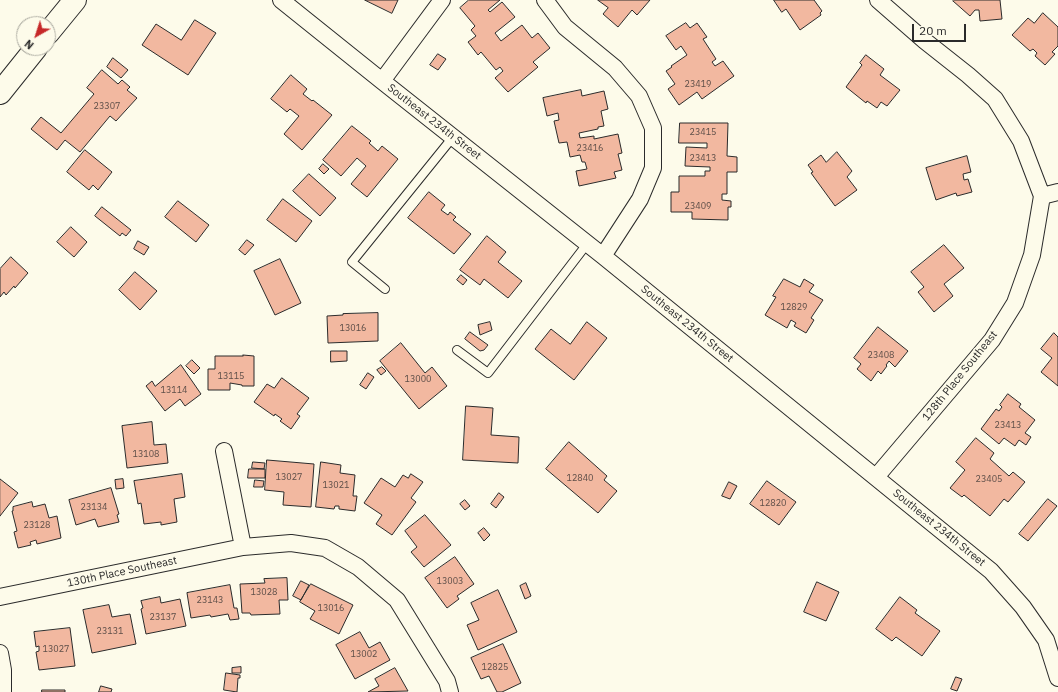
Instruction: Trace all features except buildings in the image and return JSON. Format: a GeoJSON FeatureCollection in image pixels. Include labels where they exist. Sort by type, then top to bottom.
{"type":"FeatureCollection","features":[{"type":"Feature","properties":{"kind":"main road"},"geometry":{"type":"LineString","coordinates":[[56,23],[75,0]]}},
{"type":"Feature","properties":{"kind":"main road"},"geometry":{"type":"LineString","coordinates":[[0,93],[30,56]]}},
{"type":"Feature","properties":{"kind":"street","name":"Southeast 234th Street"},"geometry":{"type":"LineString","coordinates":[[282,0],[453,138],[603,256],[991,571],[1022,607],[1046,640],[1058,678]]}},
{"type":"Feature","properties":{"kind":"street"},"geometry":{"type":"LineString","coordinates":[[382,81],[442,0]]}},
{"type":"Feature","properties":{"kind":"street"},"geometry":{"type":"LineString","coordinates":[[545,0],[565,27],[615,68],[639,96],[653,128],[653,168],[640,199],[603,256]]}},
{"type":"Feature","properties":{"kind":"street"},"geometry":{"type":"LineString","coordinates":[[878,0],[925,41],[968,74],[995,99],[1021,141],[1042,196],[1058,192]]}},
{"type":"Feature","properties":{"kind":"street","name":"128th Place Southeast"},"geometry":{"type":"LineString","coordinates":[[876,477],[992,340],[1015,303],[1032,255],[1042,196]]}},
{"type":"Feature","properties":{"kind":"street"},"geometry":{"type":"LineString","coordinates":[[224,450],[243,547]]}},
{"type":"Feature","properties":{"kind":"street","name":"130th Place Southeast"},"geometry":{"type":"LineString","coordinates":[[0,597],[243,547],[291,543],[325,548],[358,566],[397,600],[447,681],[450,692]]}},
{"type":"Feature","properties":{"kind":"street"},"geometry":{"type":"LineString","coordinates":[[0,653],[3,670],[3,692]]}},
{"type":"Feature","properties":{"kind":"lane"},"geometry":{"type":"LineString","coordinates":[[386,290],[352,262],[453,138]]}},
{"type":"Feature","properties":{"kind":"lane"},"geometry":{"type":"LineString","coordinates":[[458,350],[488,373],[587,244]]}}]}
